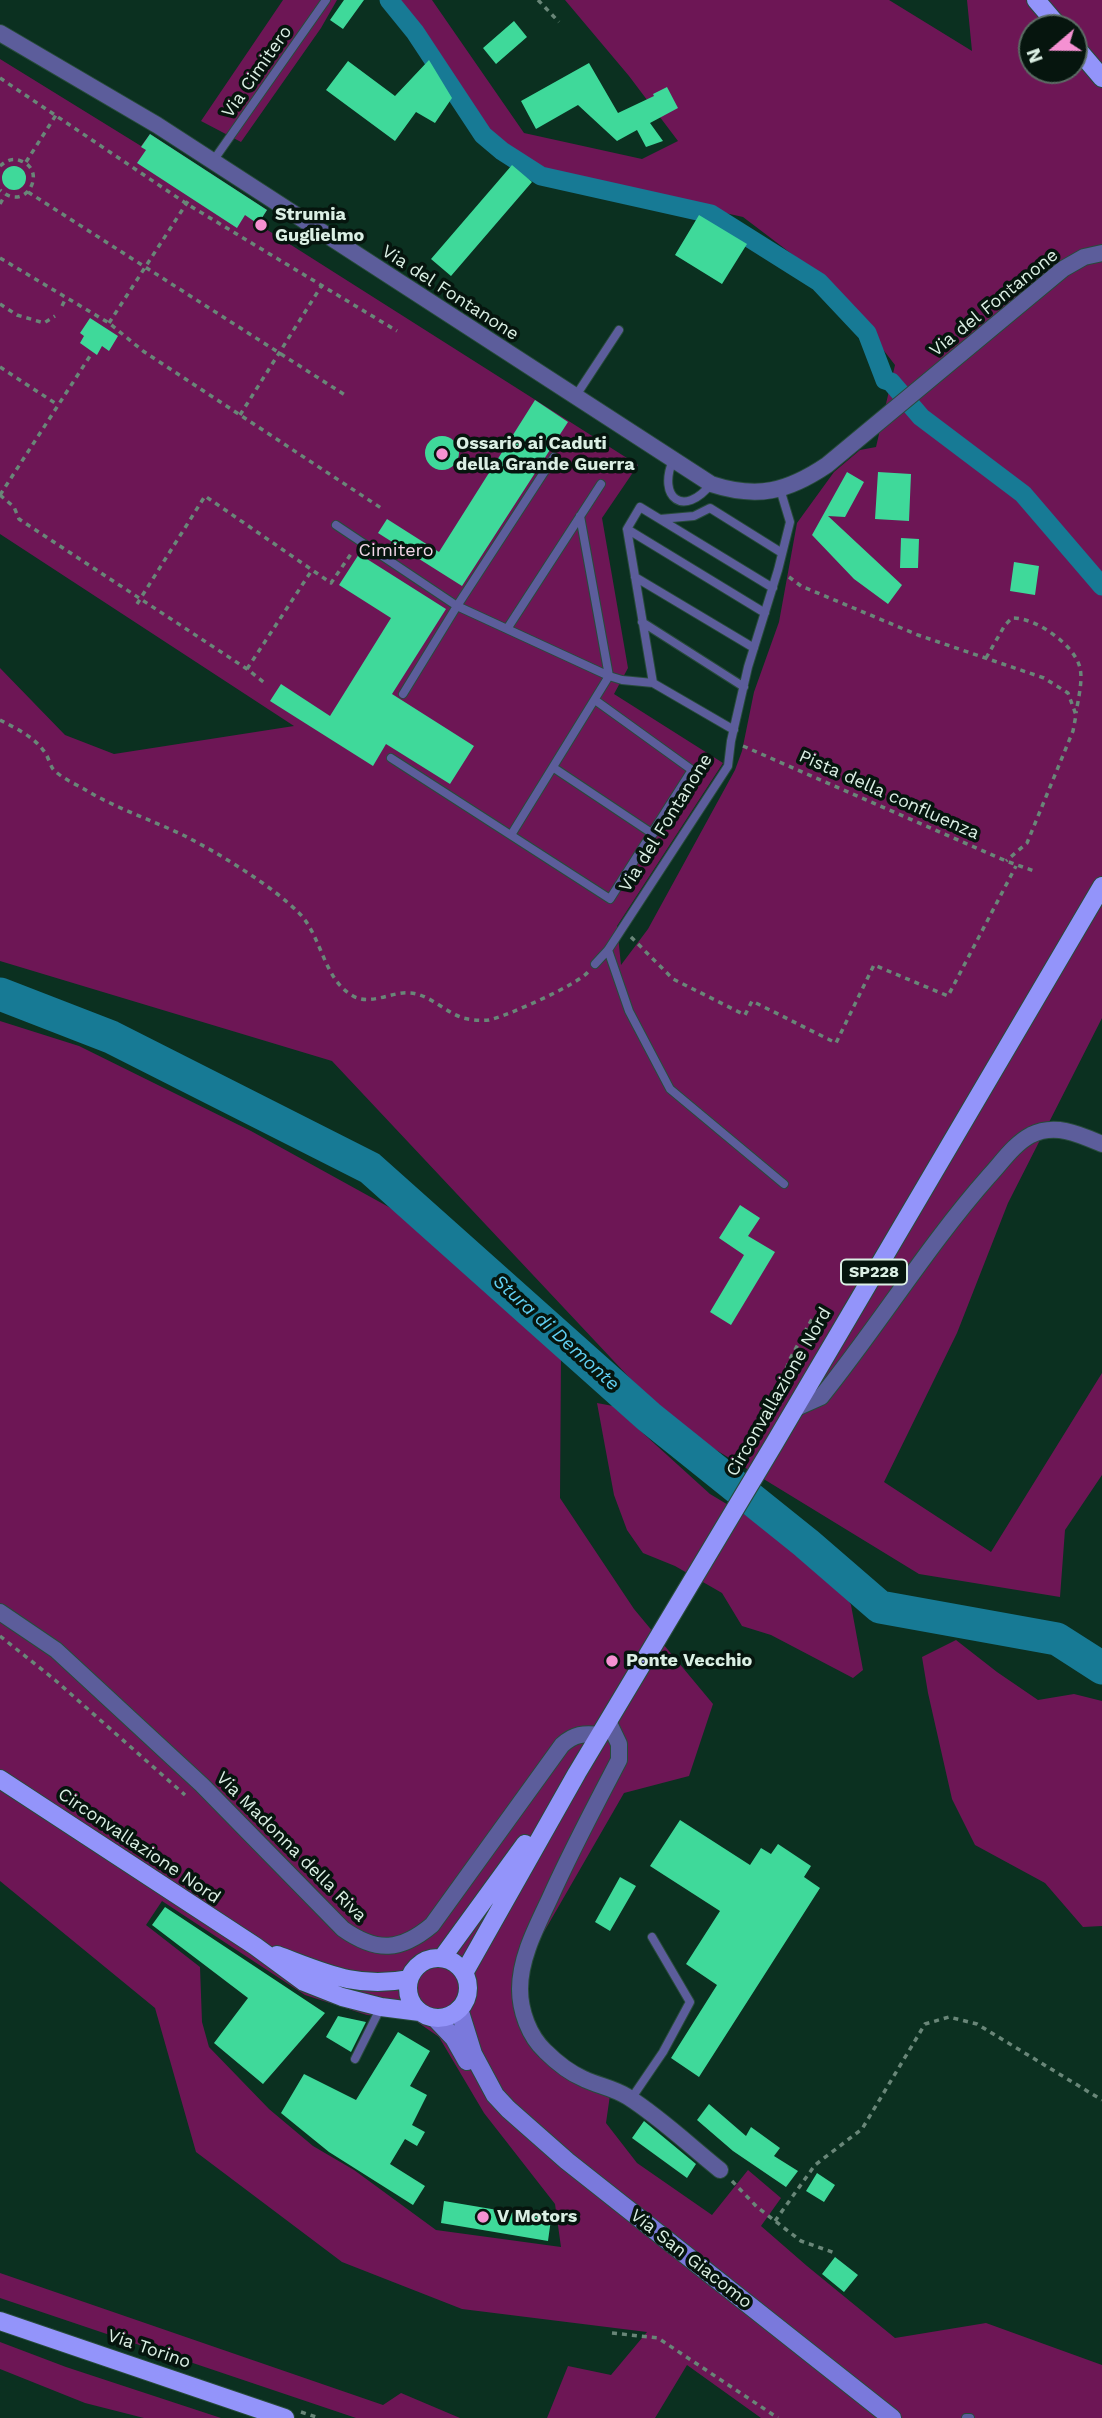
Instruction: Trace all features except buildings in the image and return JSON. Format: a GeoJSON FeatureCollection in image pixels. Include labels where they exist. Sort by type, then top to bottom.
{"type":"FeatureCollection","features":[{"type":"Feature","properties":{"kind":"main road"},"geometry":{"type":"LineString","coordinates":[[1036,0],[1048,14]]}},
{"type":"Feature","properties":{"kind":"main road"},"geometry":{"type":"LineString","coordinates":[[1088,62],[1102,78]]}},
{"type":"Feature","properties":{"kind":"main road","name":"Circonvallazione Nord"},"geometry":{"type":"LineString","coordinates":[[464,1973],[577,1773],[1102,886]]}},
{"type":"Feature","properties":{"kind":"main road","name":"Circonvallazione Nord"},"geometry":{"type":"LineString","coordinates":[[442,1958],[577,1773]]}},
{"type":"Feature","properties":{"kind":"main road","name":"Circonvallazione Nord"},"geometry":{"type":"LineString","coordinates":[[0,1779],[304,1982],[342,1997],[427,2015]]}},
{"type":"Feature","properties":{"kind":"main road","name":"Circonvallazione Nord"},"geometry":{"type":"LineString","coordinates":[[255,1947],[345,1980],[371,1983],[404,1980]]}},
{"type":"Feature","properties":{"kind":"main road"},"geometry":{"type":"LineString","coordinates":[[442,1958],[459,1966],[464,1973],[468,1992],[459,2008],[444,2017],[427,2015],[409,1997],[404,1980],[418,1964],[425,1960],[442,1958]]}},
{"type":"Feature","properties":{"kind":"main road","name":"Via San Giacomo"},"geometry":{"type":"LineString","coordinates":[[459,2008],[473,2054],[495,2095],[527,2127],[892,2418]]}},
{"type":"Feature","properties":{"kind":"main road","name":"Via San Giacomo"},"geometry":{"type":"LineString","coordinates":[[427,2015],[454,2038],[485,2090],[495,2095]]}},
{"type":"Feature","properties":{"kind":"main road","name":"Via Torino"},"geometry":{"type":"LineString","coordinates":[[0,2321],[285,2418]]}},
{"type":"Feature","properties":{"kind":"street","name":"Via del Fontanone"},"geometry":{"type":"LineString","coordinates":[[0,33],[213,162],[711,484],[732,491],[754,493],[780,489],[805,480],[892,412],[1063,269],[1084,257],[1102,253]]}},
{"type":"Feature","properties":{"kind":"street"},"geometry":{"type":"LineString","coordinates":[[794,1409],[821,1397],[961,1208],[1019,1142],[1050,1129],[1078,1133],[1102,1144]]}},
{"type":"Feature","properties":{"kind":"street","name":"Via Madonna della Riva"},"geometry":{"type":"LineString","coordinates":[[0,1612],[56,1650],[193,1776],[343,1929],[359,1941],[379,1946],[398,1945],[417,1938],[432,1925],[562,1745],[571,1737],[604,1728]]}},
{"type":"Feature","properties":{"kind":"street"},"geometry":{"type":"LineString","coordinates":[[604,1728],[619,1744],[620,1760],[572,1849],[535,1929],[523,1967],[520,1990],[523,2013],[531,2033],[544,2050],[564,2067],[585,2079],[611,2087],[631,2099],[720,2169]]}},
{"type":"Feature","properties":{"kind":"street"},"geometry":{"type":"LineString","coordinates":[[381,2007],[389,1991],[404,1980]]}},
{"type":"Feature","properties":{"kind":"lane","name":"Via Cimitero"},"geometry":{"type":"LineString","coordinates":[[213,162],[326,0]]}},
{"type":"Feature","properties":{"kind":"lane"},"geometry":{"type":"LineString","coordinates":[[575,397],[619,330]]}},
{"type":"Feature","properties":{"kind":"lane"},"geometry":{"type":"LineString","coordinates":[[403,694],[554,457]]}},
{"type":"Feature","properties":{"kind":"lane"},"geometry":{"type":"LineString","coordinates":[[673,460],[667,474],[671,497],[681,502],[693,501],[711,484]]}},
{"type":"Feature","properties":{"kind":"lane"},"geometry":{"type":"LineString","coordinates":[[507,629],[601,484]]}},
{"type":"Feature","properties":{"kind":"lane","name":"Via del Fontanone"},"geometry":{"type":"LineString","coordinates":[[595,964],[608,950],[728,766],[744,687],[790,522],[780,489]]}},
{"type":"Feature","properties":{"kind":"lane"},"geometry":{"type":"LineString","coordinates":[[653,683],[627,529],[640,507],[773,588]]}},
{"type":"Feature","properties":{"kind":"lane"},"geometry":{"type":"LineString","coordinates":[[660,519],[694,516],[710,509],[782,553]]}},
{"type":"Feature","properties":{"kind":"lane"},"geometry":{"type":"LineString","coordinates":[[511,835],[609,676],[580,516]]}},
{"type":"Feature","properties":{"kind":"lane"},"geometry":{"type":"LineString","coordinates":[[336,525],[457,606],[609,676],[653,683],[734,730]]}},
{"type":"Feature","properties":{"kind":"lane"},"geometry":{"type":"LineString","coordinates":[[627,529],[765,613]]}},
{"type":"Feature","properties":{"kind":"lane"},"geometry":{"type":"LineString","coordinates":[[635,577],[754,648]]}},
{"type":"Feature","properties":{"kind":"lane"},"geometry":{"type":"LineString","coordinates":[[642,622],[744,687]]}},
{"type":"Feature","properties":{"kind":"lane"},"geometry":{"type":"LineString","coordinates":[[391,758],[610,899],[692,770],[595,700]]}},
{"type":"Feature","properties":{"kind":"lane"},"geometry":{"type":"LineString","coordinates":[[554,768],[653,834]]}},
{"type":"Feature","properties":{"kind":"lane"},"geometry":{"type":"LineString","coordinates":[[608,950],[629,1012],[670,1089],[784,1184]]}},
{"type":"Feature","properties":{"kind":"lane"},"geometry":{"type":"LineString","coordinates":[[631,2099],[663,2052],[690,2002],[652,1937]]}},
{"type":"Feature","properties":{"kind":"lane"},"geometry":{"type":"LineString","coordinates":[[355,2059],[381,2007]]}},
{"type":"Feature","properties":{"kind":"path"},"geometry":{"type":"LineString","coordinates":[[538,0],[559,22]]}},
{"type":"Feature","properties":{"kind":"path"},"geometry":{"type":"LineString","coordinates":[[0,78],[187,204],[397,331]]}},
{"type":"Feature","properties":{"kind":"path"},"geometry":{"type":"LineString","coordinates":[[26,162],[56,115]]}},
{"type":"Feature","properties":{"kind":"path"},"geometry":{"type":"LineString","coordinates":[[0,166],[9,160],[18,159],[26,162],[34,177],[28,192],[13,198],[0,190]]}},
{"type":"Feature","properties":{"kind":"path"},"geometry":{"type":"LineString","coordinates":[[28,192],[345,395]]}},
{"type":"Feature","properties":{"kind":"path"},"geometry":{"type":"LineString","coordinates":[[0,204],[5,195]]}},
{"type":"Feature","properties":{"kind":"path"},"geometry":{"type":"LineString","coordinates":[[109,323],[190,198]]}},
{"type":"Feature","properties":{"kind":"path"},"geometry":{"type":"LineString","coordinates":[[0,258],[109,323],[143,351],[381,508]]}},
{"type":"Feature","properties":{"kind":"path"},"geometry":{"type":"LineString","coordinates":[[240,415],[322,285]]}},
{"type":"Feature","properties":{"kind":"path"},"geometry":{"type":"LineString","coordinates":[[62,306],[66,298]]}},
{"type":"Feature","properties":{"kind":"path"},"geometry":{"type":"LineString","coordinates":[[0,304],[17,315],[44,323],[55,316]]}},
{"type":"Feature","properties":{"kind":"path"},"geometry":{"type":"LineString","coordinates":[[90,356],[0,495],[15,507],[19,519],[138,602],[247,669],[266,684]]}},
{"type":"Feature","properties":{"kind":"path"},"geometry":{"type":"LineString","coordinates":[[0,367],[58,405]]}},
{"type":"Feature","properties":{"kind":"path"},"geometry":{"type":"LineString","coordinates":[[138,602],[205,496],[331,583],[359,541]]}},
{"type":"Feature","properties":{"kind":"path"},"geometry":{"type":"LineString","coordinates":[[247,669],[312,570]]}},
{"type":"Feature","properties":{"kind":"path"},"geometry":{"type":"LineString","coordinates":[[778,570],[802,586],[918,635],[1032,673],[1068,694],[1076,715]]}},
{"type":"Feature","properties":{"kind":"path"},"geometry":{"type":"LineString","coordinates":[[986,658],[1005,625],[1012,618],[1023,618],[1034,622],[1057,638],[1076,658],[1081,671],[1073,731],[1027,843],[1006,861]]}},
{"type":"Feature","properties":{"kind":"path"},"geometry":{"type":"LineString","coordinates":[[0,720],[25,734],[43,749],[54,770],[86,791],[187,837],[270,889],[300,914],[315,935],[334,975],[355,998],[369,999],[408,992],[460,1017],[475,1021],[491,1020],[573,985],[595,964]]}},
{"type":"Feature","properties":{"kind":"path","name":"Pista della confluenza"},"geometry":{"type":"LineString","coordinates":[[731,741],[1016,866],[1037,872]]}},
{"type":"Feature","properties":{"kind":"path"},"geometry":{"type":"LineString","coordinates":[[622,929],[673,979],[745,1015],[752,1001],[836,1043],[874,965],[947,996],[1016,866]]}},
{"type":"Feature","properties":{"kind":"path"},"geometry":{"type":"LineString","coordinates":[[768,1418],[790,1359],[812,1319]]}},
{"type":"Feature","properties":{"kind":"path"},"geometry":{"type":"LineString","coordinates":[[0,1636],[55,1680],[190,1799]]}},
{"type":"Feature","properties":{"kind":"path"},"geometry":{"type":"LineString","coordinates":[[775,2221],[815,2165],[862,2129],[925,2024],[949,2017],[977,2024],[1102,2100]]}},
{"type":"Feature","properties":{"kind":"path"},"geometry":{"type":"LineString","coordinates":[[720,2169],[757,2207],[802,2241],[835,2253]]}},
{"type":"Feature","properties":{"kind":"path"},"geometry":{"type":"LineString","coordinates":[[612,2333],[658,2338],[778,2418]]}},
{"type":"Feature","properties":{"kind":"green space"},"geometry":{"type":"Polygon","coordinates":[[[283,0],[337,0],[321,28],[241,142],[201,121],[283,0]]]}},
{"type":"Feature","properties":{"kind":"green space","name":"Cimitero"},"geometry":{"type":"Polygon","coordinates":[[[398,0],[432,0],[524,133],[642,159],[678,141],[629,76],[565,0],[889,0],[972,51],[967,0],[1102,0],[1102,1018],[1008,1203],[957,1333],[884,1482],[991,1552],[1102,1373],[1102,1475],[1065,1530],[1060,1597],[919,1574],[672,1423],[332,1061],[0,961],[0,668],[65,735],[114,754],[294,726],[0,534],[0,59],[141,146],[150,134],[267,210],[258,224],[638,465],[602,518],[628,668],[614,694],[723,763],[617,926],[621,965],[648,929],[735,770],[742,751],[754,692],[779,622],[797,523],[834,472],[860,450],[876,447],[895,365],[834,286],[743,217],[538,171],[486,133],[398,0]]]}},
{"type":"Feature","properties":{"kind":"green space"},"geometry":{"type":"Polygon","coordinates":[[[0,1021],[79,1046],[251,1131],[396,1211],[561,1355],[560,1498],[634,1609],[713,1704],[689,1776],[624,1793],[511,1989],[518,2023],[544,2058],[610,2095],[606,2123],[637,2163],[712,2215],[748,2170],[781,2198],[761,2226],[895,2338],[986,2323],[1102,2365],[1102,2418],[761,2418],[687,2365],[655,2418],[547,2418],[568,2366],[611,2375],[647,2332],[462,2309],[342,2262],[196,2152],[155,2008],[0,1881],[0,1021]],[[162,1901],[146,1925],[200,1967],[202,2022],[209,2047],[269,2109],[313,2146],[354,2170],[436,2230],[561,2247],[555,2204],[484,2113],[439,2037],[413,2019],[367,2015],[305,1995],[162,1901]]]}},
{"type":"Feature","properties":{"kind":"green space"},"geometry":{"type":"Polygon","coordinates":[[[597,1403],[613,1406],[710,1494],[780,1536],[838,1582],[851,1605],[863,1670],[853,1678],[771,1635],[742,1626],[722,1593],[675,1566],[643,1553],[627,1530],[614,1495],[597,1403]]]}},
{"type":"Feature","properties":{"kind":"green space"},"geometry":{"type":"Polygon","coordinates":[[[956,1640],[1038,1700],[1074,1694],[1102,1701],[1102,1926],[1083,1927],[1045,1883],[975,1845],[952,1799],[922,1657],[956,1640]]]}},
{"type":"Feature","properties":{"kind":"green space"},"geometry":{"type":"Polygon","coordinates":[[[0,2273],[383,2405],[401,2393],[460,2418],[356,2418],[0,2298],[0,2273]]]}},
{"type":"Feature","properties":{"kind":"green space"},"geometry":{"type":"Polygon","coordinates":[[[0,2342],[66,2367],[221,2418],[144,2418],[85,2403],[0,2369],[0,2342]]]}},
{"type":"Feature","properties":{"kind":"waterway"},"geometry":{"type":"LineString","coordinates":[[389,0],[415,32],[483,135],[502,151],[541,176],[711,214],[819,282],[867,333],[885,380],[891,382],[921,417],[1023,494],[1102,586]]}},
{"type":"Feature","properties":{"kind":"waterway","name":"Stura di Demonte"},"geometry":{"type":"LineString","coordinates":[[0,994],[111,1037],[370,1168],[649,1417],[806,1543],[880,1607],[1057,1639],[1102,1668]]}},
{"type":"Feature","properties":{"kind":"place","name":"Strumia Guglielmo"},"geometry":{"type":"Point","coordinates":[261,225]}},
{"type":"Feature","properties":{"kind":"place","name":"Ossario ai Caduti della Grande Guerra"},"geometry":{"type":"Point","coordinates":[442,454]}},
{"type":"Feature","properties":{"kind":"place","name":"Ponte Vecchio"},"geometry":{"type":"Point","coordinates":[612,1661]}},
{"type":"Feature","properties":{"kind":"place","name":"V Motors"},"geometry":{"type":"Point","coordinates":[483,2217]}}]}
